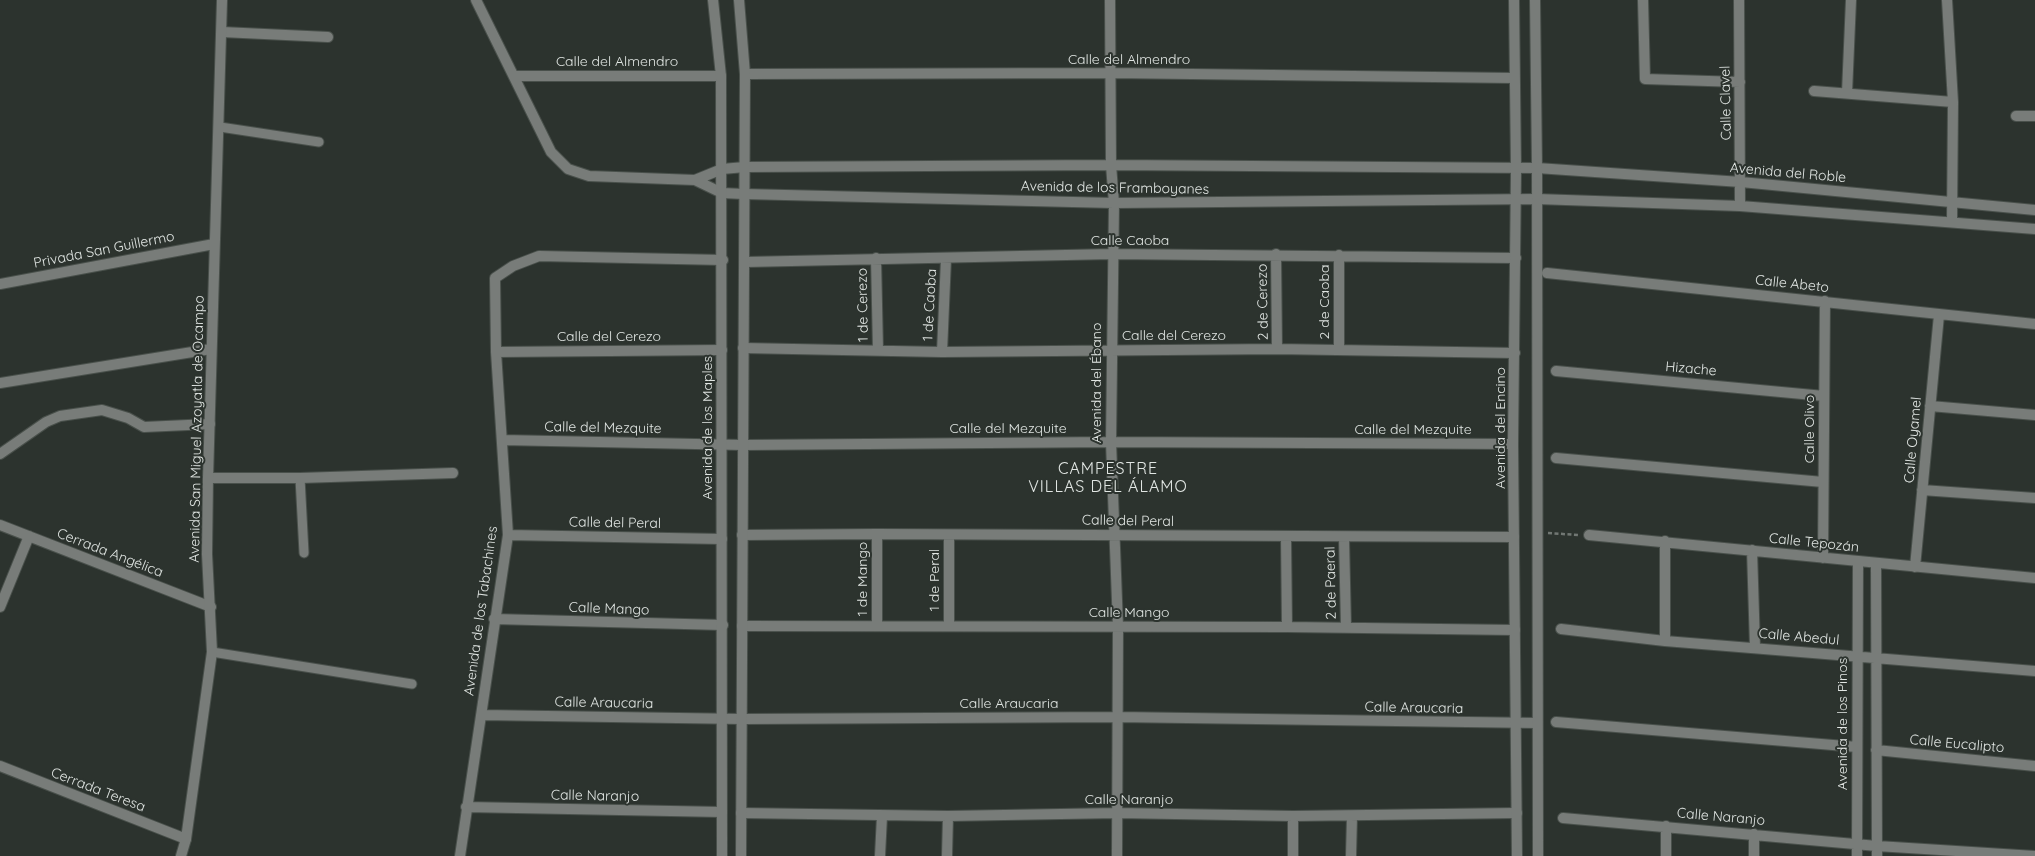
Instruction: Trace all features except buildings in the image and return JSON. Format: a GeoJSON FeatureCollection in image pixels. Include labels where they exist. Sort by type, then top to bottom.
{"type":"FeatureCollection","features":[{"type":"Feature","properties":{"kind":"street","name":"Avenida San Miguel Azoyatla de Ocampo"},"geometry":{"type":"LineString","coordinates":[[181,856],[186,839],[212,652],[207,554],[208,478],[214,244],[220,127],[222,0]]}},
{"type":"Feature","properties":{"kind":"street","name":"Avenida de los Framboyanes"},"geometry":{"type":"LineString","coordinates":[[476,0],[551,152],[568,169],[589,176],[696,180],[722,193],[1114,203],[1537,199]]}},
{"type":"Feature","properties":{"kind":"street","name":"Avenida de los Maples"},"geometry":{"type":"LineString","coordinates":[[713,0],[721,76],[723,260],[722,856]]}},
{"type":"Feature","properties":{"kind":"street"},"geometry":{"type":"LineString","coordinates":[[739,0],[745,74],[741,856]]}},
{"type":"Feature","properties":{"kind":"street","name":"Avenida del Ébano"},"geometry":{"type":"LineString","coordinates":[[1110,0],[1114,203],[1111,442],[1118,626],[1116,856]]}},
{"type":"Feature","properties":{"kind":"street","name":"Avenida del Encino"},"geometry":{"type":"LineString","coordinates":[[1514,0],[1516,170],[1514,537],[1517,856]]}},
{"type":"Feature","properties":{"kind":"street"},"geometry":{"type":"LineString","coordinates":[[1535,0],[1538,856]]}},
{"type":"Feature","properties":{"kind":"street"},"geometry":{"type":"LineString","coordinates":[[1643,0],[1645,79],[1740,82]]}},
{"type":"Feature","properties":{"kind":"street","name":"Calle Clavel"},"geometry":{"type":"LineString","coordinates":[[1739,0],[1740,206]]}},
{"type":"Feature","properties":{"kind":"street"},"geometry":{"type":"LineString","coordinates":[[1847,94],[1851,0]]}},
{"type":"Feature","properties":{"kind":"street"},"geometry":{"type":"LineString","coordinates":[[1947,0],[1953,102],[1954,202],[1952,221]]}},
{"type":"Feature","properties":{"kind":"street"},"geometry":{"type":"LineString","coordinates":[[222,32],[328,37]]}},
{"type":"Feature","properties":{"kind":"street","name":"Calle del Almendro"},"geometry":{"type":"LineString","coordinates":[[745,74],[1111,73],[1514,78]]}},
{"type":"Feature","properties":{"kind":"street","name":"Calle del Almendro"},"geometry":{"type":"LineString","coordinates":[[514,76],[721,76]]}},
{"type":"Feature","properties":{"kind":"street"},"geometry":{"type":"LineString","coordinates":[[1814,91],[1953,102]]}},
{"type":"Feature","properties":{"kind":"street"},"geometry":{"type":"LineString","coordinates":[[2016,116],[2035,116]]}},
{"type":"Feature","properties":{"kind":"street","name":"Avenida de los Framboyanes"},"geometry":{"type":"LineString","coordinates":[[696,180],[722,169],[745,167],[1112,165],[1516,170],[1537,168]]}},
{"type":"Feature","properties":{"kind":"street","name":"Avenida del Roble"},"geometry":{"type":"LineString","coordinates":[[1537,168],[1741,182],[2035,210]]}},
{"type":"Feature","properties":{"kind":"street"},"geometry":{"type":"LineString","coordinates":[[1537,199],[1740,206],[1952,221],[2035,229]]}},
{"type":"Feature","properties":{"kind":"street","name":"Privada San Guillermo"},"geometry":{"type":"LineString","coordinates":[[0,284],[214,244]]}},
{"type":"Feature","properties":{"kind":"street","name":"Calle Caoba"},"geometry":{"type":"LineString","coordinates":[[745,262],[1112,254],[1276,254],[1516,258]]}},
{"type":"Feature","properties":{"kind":"street","name":"2 de Cerezo"},"geometry":{"type":"LineString","coordinates":[[1276,254],[1277,349]]}},
{"type":"Feature","properties":{"kind":"street","name":"2 de Caoba"},"geometry":{"type":"LineString","coordinates":[[1339,255],[1339,350]]}},
{"type":"Feature","properties":{"kind":"street","name":"Avenida de los Tabachines"},"geometry":{"type":"LineString","coordinates":[[460,856],[508,535],[496,352],[495,278],[513,266],[539,256],[723,260]]}},
{"type":"Feature","properties":{"kind":"street","name":"1 de Cerezo"},"geometry":{"type":"LineString","coordinates":[[876,258],[878,350]]}},
{"type":"Feature","properties":{"kind":"street","name":"1 de Caoba"},"geometry":{"type":"LineString","coordinates":[[942,352],[946,259]]}},
{"type":"Feature","properties":{"kind":"street","name":"Calle Abeto"},"geometry":{"type":"LineString","coordinates":[[1546,273],[2035,324]]}},
{"type":"Feature","properties":{"kind":"street","name":"Calle Olivo"},"geometry":{"type":"LineString","coordinates":[[1823,558],[1825,302]]}},
{"type":"Feature","properties":{"kind":"street","name":"Calle Oyamel"},"geometry":{"type":"LineString","coordinates":[[1915,567],[1939,315]]}},
{"type":"Feature","properties":{"kind":"street","name":"Calle del Cerezo"},"geometry":{"type":"LineString","coordinates":[[743,348],[942,352],[1277,349],[1515,353]]}},
{"type":"Feature","properties":{"kind":"street"},"geometry":{"type":"LineString","coordinates":[[0,383],[211,349]]}},
{"type":"Feature","properties":{"kind":"street","name":"Calle del Cerezo"},"geometry":{"type":"LineString","coordinates":[[496,352],[722,350]]}},
{"type":"Feature","properties":{"kind":"street","name":"Hizache"},"geometry":{"type":"LineString","coordinates":[[1556,371],[1824,396]]}},
{"type":"Feature","properties":{"kind":"street"},"geometry":{"type":"LineString","coordinates":[[1930,406],[2035,415]]}},
{"type":"Feature","properties":{"kind":"street"},"geometry":{"type":"LineString","coordinates":[[0,454],[46,422],[60,416],[102,410],[128,418],[144,427],[210,424]]}},
{"type":"Feature","properties":{"kind":"street","name":"Calle del Mezquite"},"geometry":{"type":"LineString","coordinates":[[502,440],[744,445],[1111,442],[1514,444]]}},
{"type":"Feature","properties":{"kind":"street"},"geometry":{"type":"LineString","coordinates":[[1556,458],[1823,482]]}},
{"type":"Feature","properties":{"kind":"street"},"geometry":{"type":"LineString","coordinates":[[208,478],[300,478],[453,473]]}},
{"type":"Feature","properties":{"kind":"street"},"geometry":{"type":"LineString","coordinates":[[1922,490],[2035,498]]}},
{"type":"Feature","properties":{"kind":"street","name":"Cerrada Angélica"},"geometry":{"type":"LineString","coordinates":[[0,525],[211,608]]}},
{"type":"Feature","properties":{"kind":"street","name":"1 de Mango"},"geometry":{"type":"LineString","coordinates":[[877,534],[877,625]]}},
{"type":"Feature","properties":{"kind":"street","name":"Calle del Peral"},"geometry":{"type":"LineString","coordinates":[[742,535],[1115,534],[1344,538],[1514,537]]}},
{"type":"Feature","properties":{"kind":"street","name":"Calle del Peral"},"geometry":{"type":"LineString","coordinates":[[508,535],[722,539]]}},
{"type":"Feature","properties":{"kind":"street","name":"1 de Peral"},"geometry":{"type":"LineString","coordinates":[[948,625],[949,535]]}},
{"type":"Feature","properties":{"kind":"street","name":"Calle Tepozán"},"geometry":{"type":"LineString","coordinates":[[1589,535],[2035,578]]}},
{"type":"Feature","properties":{"kind":"street"},"geometry":{"type":"LineString","coordinates":[[0,607],[29,536]]}},
{"type":"Feature","properties":{"kind":"street"},"geometry":{"type":"LineString","coordinates":[[1286,537],[1287,627]]}},
{"type":"Feature","properties":{"kind":"street","name":"2 de Paeral"},"geometry":{"type":"LineString","coordinates":[[1344,538],[1346,627]]}},
{"type":"Feature","properties":{"kind":"street"},"geometry":{"type":"LineString","coordinates":[[1665,541],[1665,641]]}},
{"type":"Feature","properties":{"kind":"street"},"geometry":{"type":"LineString","coordinates":[[1752,550],[1755,647]]}},
{"type":"Feature","properties":{"kind":"street","name":"Avenida de los Pinos"},"geometry":{"type":"LineString","coordinates":[[1857,856],[1856,656],[1858,561]]}},
{"type":"Feature","properties":{"kind":"street"},"geometry":{"type":"LineString","coordinates":[[1876,563],[1877,851]]}},
{"type":"Feature","properties":{"kind":"street","name":"Calle Mango"},"geometry":{"type":"LineString","coordinates":[[494,619],[723,626]]}},
{"type":"Feature","properties":{"kind":"street","name":"Calle Mango"},"geometry":{"type":"LineString","coordinates":[[742,626],[1346,627],[1515,630]]}},
{"type":"Feature","properties":{"kind":"street","name":"Calle Abedul"},"geometry":{"type":"LineString","coordinates":[[1561,630],[1665,641],[2035,671]]}},
{"type":"Feature","properties":{"kind":"street","name":"Calle Araucaria"},"geometry":{"type":"LineString","coordinates":[[481,715],[743,719],[1117,717],[1537,724]]}},
{"type":"Feature","properties":{"kind":"street"},"geometry":{"type":"LineString","coordinates":[[1556,722],[1857,747]]}},
{"type":"Feature","properties":{"kind":"street","name":"Calle Eucalipto"},"geometry":{"type":"LineString","coordinates":[[1876,750],[2035,766]]}},
{"type":"Feature","properties":{"kind":"street","name":"Cerrada Teresa"},"geometry":{"type":"LineString","coordinates":[[0,766],[186,839]]}},
{"type":"Feature","properties":{"kind":"street","name":"Calle Naranjo"},"geometry":{"type":"LineString","coordinates":[[466,807],[722,812]]}},
{"type":"Feature","properties":{"kind":"street","name":"Calle Naranjo"},"geometry":{"type":"LineString","coordinates":[[741,813],[882,816],[1117,813],[1352,816],[1517,813]]}},
{"type":"Feature","properties":{"kind":"street"},"geometry":{"type":"LineString","coordinates":[[880,856],[882,816]]}},
{"type":"Feature","properties":{"kind":"street"},"geometry":{"type":"LineString","coordinates":[[947,856],[948,816]]}},
{"type":"Feature","properties":{"kind":"street"},"geometry":{"type":"LineString","coordinates":[[1293,816],[1293,856]]}},
{"type":"Feature","properties":{"kind":"street"},"geometry":{"type":"LineString","coordinates":[[1351,856],[1352,816]]}},
{"type":"Feature","properties":{"kind":"street","name":"Calle Naranjo"},"geometry":{"type":"LineString","coordinates":[[1563,818],[1858,844],[1877,851],[2035,856]]}},
{"type":"Feature","properties":{"kind":"street"},"geometry":{"type":"LineString","coordinates":[[1666,826],[1666,856]]}},
{"type":"Feature","properties":{"kind":"street"},"geometry":{"type":"LineString","coordinates":[[1754,834],[1754,856]]}},
{"type":"Feature","properties":{"kind":"lane"},"geometry":{"type":"LineString","coordinates":[[220,127],[319,142]]}},
{"type":"Feature","properties":{"kind":"lane"},"geometry":{"type":"LineString","coordinates":[[300,478],[304,552]]}},
{"type":"Feature","properties":{"kind":"lane"},"geometry":{"type":"LineString","coordinates":[[212,652],[412,684]]}},
{"type":"Feature","properties":{"kind":"path"},"geometry":{"type":"LineString","coordinates":[[1537,533],[1589,535]]}},
{"type":"Feature","properties":{"kind":"district","name":"CAMPESTRE VILLAS DEL ÁLAMO"},"geometry":{"type":"Point","coordinates":[1108,478]}}]}
